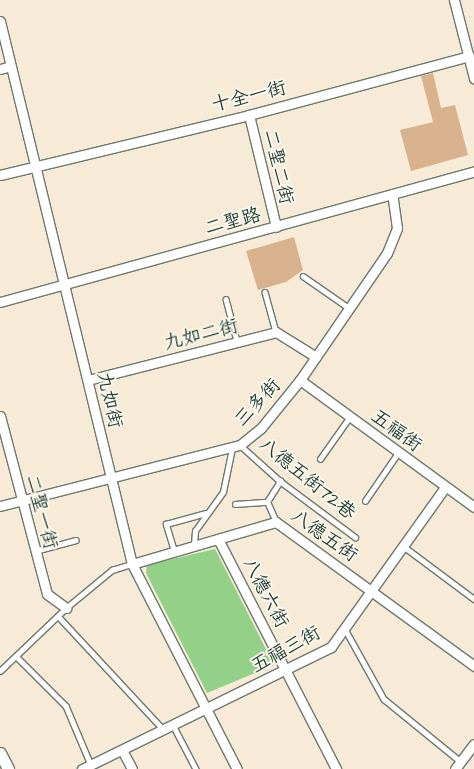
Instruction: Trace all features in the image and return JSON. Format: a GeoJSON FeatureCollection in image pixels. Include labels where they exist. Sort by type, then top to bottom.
{"type":"FeatureCollection","features":[{"type":"Feature","properties":{"kind":"street"},"geometry":{"type":"LineString","coordinates":[[454,0],[472,54],[474,78]]}},
{"type":"Feature","properties":{"kind":"street","name":"九如街"},"geometry":{"type":"LineString","coordinates":[[0,21],[132,564],[237,769]]}},
{"type":"Feature","properties":{"kind":"street","name":"十全一街"},"geometry":{"type":"LineString","coordinates":[[0,175],[37,168],[249,114],[472,54]]}},
{"type":"Feature","properties":{"kind":"street"},"geometry":{"type":"LineString","coordinates":[[0,69],[12,66]]}},
{"type":"Feature","properties":{"kind":"street","name":"二聖二街"},"geometry":{"type":"LineString","coordinates":[[249,114],[276,227]]}},
{"type":"Feature","properties":{"kind":"street","name":"二聖路"},"geometry":{"type":"LineString","coordinates":[[0,302],[474,171]]}},
{"type":"Feature","properties":{"kind":"street","name":"三多街"},"geometry":{"type":"LineString","coordinates":[[0,506],[236,446],[261,428],[300,380],[387,253],[397,228],[392,194]]}},
{"type":"Feature","properties":{"kind":"street"},"geometry":{"type":"LineString","coordinates":[[276,332],[316,357]]}},
{"type":"Feature","properties":{"kind":"street","name":"九如二街"},"geometry":{"type":"LineString","coordinates":[[88,380],[276,332]]}},
{"type":"Feature","properties":{"kind":"street","name":"五福街"},"geometry":{"type":"LineString","coordinates":[[300,380],[349,418],[474,507]]}},
{"type":"Feature","properties":{"kind":"street","name":"二聖一街"},"geometry":{"type":"LineString","coordinates":[[0,416],[2,436],[47,594],[66,608]]}},
{"type":"Feature","properties":{"kind":"street","name":"五福三街"},"geometry":{"type":"LineString","coordinates":[[86,767],[331,647],[345,629],[370,588],[445,487]]}},
{"type":"Feature","properties":{"kind":"street","name":"八德五街"},"geometry":{"type":"LineString","coordinates":[[132,564],[276,522],[370,588],[474,666]]}},
{"type":"Feature","properties":{"kind":"street","name":"八德六街"},"geometry":{"type":"LineString","coordinates":[[218,539],[287,670],[336,769]]}},
{"type":"Feature","properties":{"kind":"street"},"geometry":{"type":"LineString","coordinates":[[458,765],[474,744]]}},
{"type":"Feature","properties":{"kind":"street"},"geometry":{"type":"LineString","coordinates":[[122,750],[132,769]]}},
{"type":"Feature","properties":{"kind":"street"},"geometry":{"type":"LineString","coordinates":[[0,753],[8,769]]}},
{"type":"Feature","properties":{"kind":"lane"},"geometry":{"type":"LineString","coordinates":[[304,276],[350,309]]}},
{"type":"Feature","properties":{"kind":"lane"},"geometry":{"type":"LineString","coordinates":[[265,292],[276,332]]}},
{"type":"Feature","properties":{"kind":"lane"},"geometry":{"type":"LineString","coordinates":[[226,299],[238,343]]}},
{"type":"Feature","properties":{"kind":"lane"},"geometry":{"type":"LineString","coordinates":[[320,459],[349,418]]}},
{"type":"Feature","properties":{"kind":"lane"},"geometry":{"type":"LineString","coordinates":[[194,546],[195,531],[206,513],[223,492],[236,446]]}},
{"type":"Feature","properties":{"kind":"lane","name":"八德五街72巷"},"geometry":{"type":"LineString","coordinates":[[236,446],[355,537]]}},
{"type":"Feature","properties":{"kind":"lane"},"geometry":{"type":"LineString","coordinates":[[365,501],[398,453]]}},
{"type":"Feature","properties":{"kind":"lane"},"geometry":{"type":"LineString","coordinates":[[267,502],[280,481]]}},
{"type":"Feature","properties":{"kind":"lane"},"geometry":{"type":"LineString","coordinates":[[235,504],[267,502]]}},
{"type":"Feature","properties":{"kind":"lane"},"geometry":{"type":"LineString","coordinates":[[267,502],[276,522]]}},
{"type":"Feature","properties":{"kind":"lane"},"geometry":{"type":"LineString","coordinates":[[174,552],[166,524],[206,513]]}},
{"type":"Feature","properties":{"kind":"lane"},"geometry":{"type":"LineString","coordinates":[[35,551],[76,540]]}},
{"type":"Feature","properties":{"kind":"lane"},"geometry":{"type":"LineString","coordinates":[[401,545],[474,599]]}},
{"type":"Feature","properties":{"kind":"lane"},"geometry":{"type":"LineString","coordinates":[[0,671],[66,608],[112,570],[132,564]]}},
{"type":"Feature","properties":{"kind":"lane"},"geometry":{"type":"LineString","coordinates":[[58,616],[163,729]]}},
{"type":"Feature","properties":{"kind":"lane"},"geometry":{"type":"LineString","coordinates":[[345,629],[384,699],[458,765]]}},
{"type":"Feature","properties":{"kind":"lane"},"geometry":{"type":"LineString","coordinates":[[16,656],[66,706],[86,767]]}},
{"type":"Feature","properties":{"kind":"lane"},"geometry":{"type":"LineString","coordinates":[[172,725],[196,769]]}},
{"type":"Feature","properties":{"kind":"green space"},"geometry":{"type":"Polygon","coordinates":[[[215,549],[274,665],[207,693],[146,573],[147,565],[215,549]]]}},
{"type":"Feature","properties":{"kind":"building"},"geometry":{"type":"Polygon","coordinates":[[[433,73],[441,108],[455,105],[468,155],[411,171],[400,130],[433,122],[421,76],[433,73]]]}},
{"type":"Feature","properties":{"kind":"building"},"geometry":{"type":"Polygon","coordinates":[[[294,237],[303,270],[286,282],[258,290],[246,251],[294,237]]]}}]}
